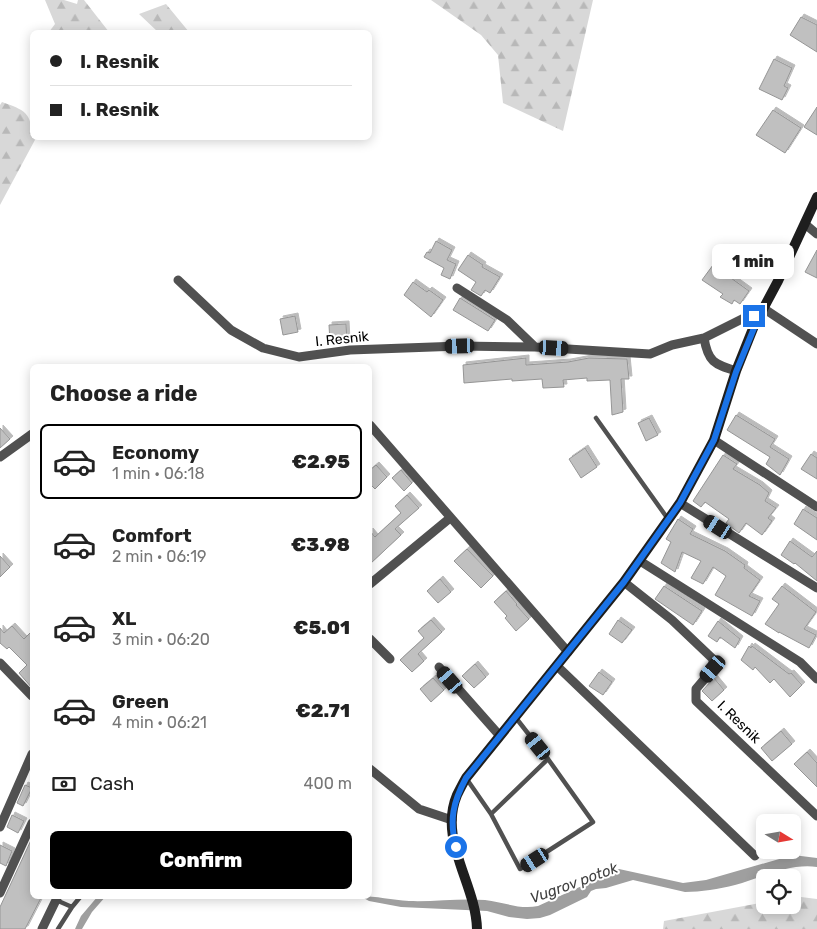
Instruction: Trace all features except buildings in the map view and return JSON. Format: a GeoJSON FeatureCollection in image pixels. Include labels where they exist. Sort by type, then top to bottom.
{"type":"FeatureCollection","features":[{"type":"Feature","properties":{"kind":"street"},"geometry":{"type":"LineString","coordinates":[[477,926],[470,893],[453,835],[452,820],[457,795],[466,778],[624,582],[680,503],[714,440],[736,372],[761,312],[778,281],[817,197]]}},
{"type":"Feature","properties":{"kind":"street"},"geometry":{"type":"LineString","coordinates":[[805,224],[817,234]]}},
{"type":"Feature","properties":{"kind":"street","name":"I. Resnik"},"geometry":{"type":"LineString","coordinates":[[178,280],[231,330],[263,348],[299,357],[350,350],[460,346],[535,346],[650,354],[672,344],[704,338],[744,318],[761,312]]}},
{"type":"Feature","properties":{"kind":"street"},"geometry":{"type":"LineString","coordinates":[[457,288],[507,320],[535,346]]}},
{"type":"Feature","properties":{"kind":"street"},"geometry":{"type":"LineString","coordinates":[[761,312],[817,344]]}},
{"type":"Feature","properties":{"kind":"street"},"geometry":{"type":"LineString","coordinates":[[704,338],[706,353],[711,360],[718,366],[736,372]]}},
{"type":"Feature","properties":{"kind":"street"},"geometry":{"type":"LineString","coordinates":[[372,427],[568,652]]}},
{"type":"Feature","properties":{"kind":"street"},"geometry":{"type":"LineString","coordinates":[[0,457],[30,435]]}},
{"type":"Feature","properties":{"kind":"street"},"geometry":{"type":"LineString","coordinates":[[714,440],[817,507]]}},
{"type":"Feature","properties":{"kind":"street"},"geometry":{"type":"LineString","coordinates":[[680,503],[817,588]]}},
{"type":"Feature","properties":{"kind":"street"},"geometry":{"type":"LineString","coordinates":[[372,582],[450,518]]}},
{"type":"Feature","properties":{"kind":"street"},"geometry":{"type":"LineString","coordinates":[[640,561],[800,662],[817,679]]}},
{"type":"Feature","properties":{"kind":"street","name":"I. Resnik"},"geometry":{"type":"LineString","coordinates":[[624,582],[672,620],[712,658],[713,669],[696,689],[696,701],[817,816]]}},
{"type":"Feature","properties":{"kind":"street"},"geometry":{"type":"LineString","coordinates":[[372,641],[390,659]]}},
{"type":"Feature","properties":{"kind":"street"},"geometry":{"type":"LineString","coordinates":[[0,664],[30,694]]}},
{"type":"Feature","properties":{"kind":"street"},"geometry":{"type":"LineString","coordinates":[[557,666],[755,856]]}},
{"type":"Feature","properties":{"kind":"street"},"geometry":{"type":"LineString","coordinates":[[439,667],[500,736]]}},
{"type":"Feature","properties":{"kind":"street"},"geometry":{"type":"LineString","coordinates":[[0,827],[30,759]]}},
{"type":"Feature","properties":{"kind":"street"},"geometry":{"type":"LineString","coordinates":[[372,771],[419,809],[452,820]]}},
{"type":"Feature","properties":{"kind":"street"},"geometry":{"type":"LineString","coordinates":[[0,893],[30,827]]}},
{"type":"Feature","properties":{"kind":"street"},"geometry":{"type":"LineString","coordinates":[[42,929],[57,899]]}},
{"type":"Feature","properties":{"kind":"lane"},"geometry":{"type":"LineString","coordinates":[[596,418],[669,520]]}},
{"type":"Feature","properties":{"kind":"lane"},"geometry":{"type":"LineString","coordinates":[[466,778],[491,814],[520,869],[592,822],[548,758],[515,717]]}},
{"type":"Feature","properties":{"kind":"lane"},"geometry":{"type":"LineString","coordinates":[[491,814],[548,758]]}},
{"type":"Feature","properties":{"kind":"lane"},"geometry":{"type":"LineString","coordinates":[[59,899],[72,907]]}},
{"type":"Feature","properties":{"kind":"lane"},"geometry":{"type":"LineString","coordinates":[[58,929],[79,899]]}},
{"type":"Feature","properties":{"kind":"green space"},"geometry":{"type":"Polygon","coordinates":[[[45,0],[64,0],[77,4],[78,0],[84,0],[107,30],[50,30],[55,24],[45,0]]]}},
{"type":"Feature","properties":{"kind":"green space"},"geometry":{"type":"Polygon","coordinates":[[[431,0],[593,0],[563,131],[503,103],[498,55],[481,35],[431,0]]]}},
{"type":"Feature","properties":{"kind":"green space"},"geometry":{"type":"Polygon","coordinates":[[[166,4],[187,30],[156,30],[139,14],[166,4]]]}},
{"type":"Feature","properties":{"kind":"green space"},"geometry":{"type":"Polygon","coordinates":[[[2,102],[16,107],[25,113],[30,123],[30,140],[35,140],[0,205],[0,105],[2,102]]]}},
{"type":"Feature","properties":{"kind":"green space"},"geometry":{"type":"Polygon","coordinates":[[[801,897],[817,899],[817,929],[663,929],[664,921],[756,904],[756,914],[801,914],[801,897]]]}},
{"type":"Feature","properties":{"kind":"shaded area"},"geometry":{"type":"Polygon","coordinates":[[[801,856],[817,858],[817,867],[756,869],[756,878],[716,889],[685,892],[633,880],[591,891],[587,897],[540,918],[509,917],[487,911],[401,907],[365,899],[372,899],[372,897],[428,901],[466,899],[531,907],[538,906],[619,869],[683,883],[706,880],[779,859],[801,859],[801,856]]]}},
{"type":"Feature","properties":{"kind":"shaded area"},"geometry":{"type":"Polygon","coordinates":[[[95,899],[103,899],[92,912],[82,929],[75,929],[81,916],[95,899]]]}},
{"type":"Feature","properties":{"kind":"route"},"geometry":{"type":"LineString","coordinates":[[456,847],[452,820],[454,805],[466,778],[624,582],[680,503],[714,440],[736,372],[759,316],[754,316]]}},
{"type":"Feature","properties":{"kind":"water label","name":"Vugrov potok"},"geometry":{"type":"Point","coordinates":[574,883]}}]}
